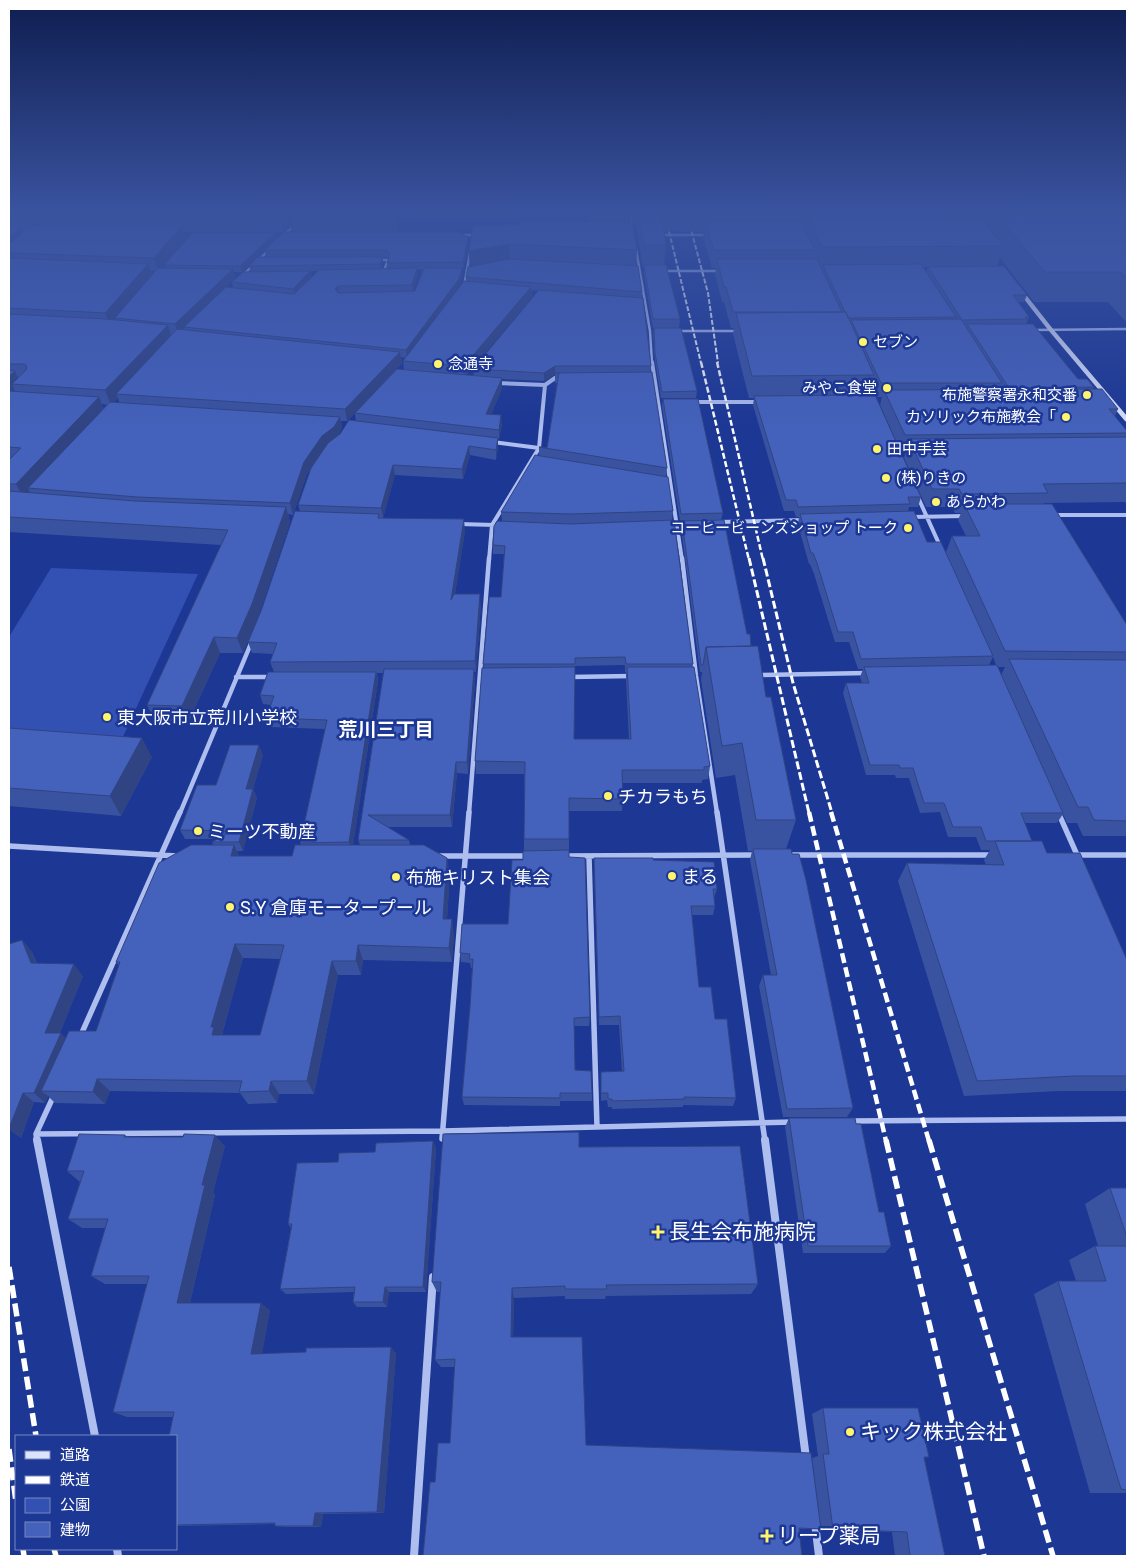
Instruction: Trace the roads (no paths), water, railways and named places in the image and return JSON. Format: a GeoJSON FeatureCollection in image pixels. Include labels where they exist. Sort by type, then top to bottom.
{"type":"FeatureCollection","features":[{"type":"Feature","properties":{"kind":"street"},"geometry":{"type":"LineString","coordinates":[[464,284],[464,288],[473,288]]}},
{"type":"Feature","properties":{"kind":"street"},"geometry":{"type":"LineString","coordinates":[[642,284],[650,331],[653,378],[678,524],[696,676],[763,1122],[808,1467]]}},
{"type":"Feature","properties":{"kind":"street"},"geometry":{"type":"LineString","coordinates":[[1016,285],[1051,330],[1127,420]]}},
{"type":"Feature","properties":{"kind":"street"},"geometry":{"type":"LineString","coordinates":[[635,302],[645,303]]}},
{"type":"Feature","properties":{"kind":"street"},"geometry":{"type":"LineString","coordinates":[[1032,330],[1127,329]]}},
{"type":"Feature","properties":{"kind":"street"},"geometry":{"type":"LineString","coordinates":[[669,331],[746,330]]}},
{"type":"Feature","properties":{"kind":"street"},"geometry":{"type":"LineString","coordinates":[[650,331],[660,331]]}},
{"type":"Feature","properties":{"kind":"street"},"geometry":{"type":"LineString","coordinates":[[442,1150],[492,525],[539,448],[545,386],[554,378],[563,378]]}},
{"type":"Feature","properties":{"kind":"street"},"geometry":{"type":"LineString","coordinates":[[492,383],[545,386]]}},
{"type":"Feature","properties":{"kind":"street"},"geometry":{"type":"LineString","coordinates":[[1101,400],[1111,400]]}},
{"type":"Feature","properties":{"kind":"street"},"geometry":{"type":"LineString","coordinates":[[657,402],[666,402]]}},
{"type":"Feature","properties":{"kind":"street"},"geometry":{"type":"LineString","coordinates":[[686,402],[763,402]]}},
{"type":"Feature","properties":{"kind":"street"},"geometry":{"type":"LineString","coordinates":[[492,441],[539,448]]}},
{"type":"Feature","properties":{"kind":"street"},"geometry":{"type":"LineString","coordinates":[[533,460],[542,461]]}},
{"type":"Feature","properties":{"kind":"street"},"geometry":{"type":"LineString","coordinates":[[660,481],[670,483]]}},
{"type":"Feature","properties":{"kind":"street"},"geometry":{"type":"LineString","coordinates":[[914,490],[941,549]]}},
{"type":"Feature","properties":{"kind":"street"},"geometry":{"type":"LineString","coordinates":[[1051,516],[1127,515]]}},
{"type":"Feature","properties":{"kind":"street"},"geometry":{"type":"LineString","coordinates":[[907,517],[974,516]]}},
{"type":"Feature","properties":{"kind":"street"},"geometry":{"type":"LineString","coordinates":[[716,522],[809,520]]}},
{"type":"Feature","properties":{"kind":"street"},"geometry":{"type":"LineString","coordinates":[[452,524],[502,526]]}},
{"type":"Feature","properties":{"kind":"street"},"geometry":{"type":"LineString","coordinates":[[668,524],[678,524]]}},
{"type":"Feature","properties":{"kind":"street"},"geometry":{"type":"LineString","coordinates":[[77,1045],[162,856],[254,637]]}},
{"type":"Feature","properties":{"kind":"street"},"geometry":{"type":"LineString","coordinates":[[753,675],[877,673]]}},
{"type":"Feature","properties":{"kind":"street"},"geometry":{"type":"LineString","coordinates":[[568,677],[636,676]]}},
{"type":"Feature","properties":{"kind":"street"},"geometry":{"type":"LineString","coordinates":[[686,676],[706,676]]}},
{"type":"Feature","properties":{"kind":"street"},"geometry":{"type":"LineString","coordinates":[[236,677],[275,677]]}},
{"type":"Feature","properties":{"kind":"street"},"geometry":{"type":"LineString","coordinates":[[470,677],[490,677]]}},
{"type":"Feature","properties":{"kind":"street"},"geometry":{"type":"LineString","coordinates":[[1054,802],[1080,863]]}},
{"type":"Feature","properties":{"kind":"street"},"geometry":{"type":"LineString","coordinates":[[9,846],[182,856]]}},
{"type":"Feature","properties":{"kind":"street"},"geometry":{"type":"LineString","coordinates":[[560,856],[763,855]]}},
{"type":"Feature","properties":{"kind":"street"},"geometry":{"type":"LineString","coordinates":[[783,855],[998,855]]}},
{"type":"Feature","properties":{"kind":"street"},"geometry":{"type":"LineString","coordinates":[[1067,855],[1127,855]]}},
{"type":"Feature","properties":{"kind":"street"},"geometry":{"type":"LineString","coordinates":[[436,856],[532,856]]}},
{"type":"Feature","properties":{"kind":"street"},"geometry":{"type":"LineString","coordinates":[[589,857],[597,1127]]}},
{"type":"Feature","properties":{"kind":"street"},"geometry":{"type":"LineString","coordinates":[[57,1090],[36,1134],[95,1435]]}},
{"type":"Feature","properties":{"kind":"street"},"geometry":{"type":"LineString","coordinates":[[842,1121],[1127,1119]]}},
{"type":"Feature","properties":{"kind":"street"},"geometry":{"type":"LineString","coordinates":[[36,1134],[443,1131],[802,1122]]}},
{"type":"Feature","properties":{"kind":"street"},"geometry":{"type":"LineString","coordinates":[[414,1556],[434,1268]]}},
{"type":"Feature","properties":{"kind":"street"},"geometry":{"type":"LineString","coordinates":[[814,1517],[819,1556]]}},
{"type":"Feature","properties":{"kind":"railway"},"geometry":{"type":"LineString","coordinates":[[682,284],[701,363]]}},
{"type":"Feature","properties":{"kind":"railway"},"geometry":{"type":"LineString","coordinates":[[706,284],[718,363]]}},
{"type":"Feature","properties":{"kind":"railway"},"geometry":{"type":"LineString","coordinates":[[701,362],[749,560]]}},
{"type":"Feature","properties":{"kind":"railway"},"geometry":{"type":"LineString","coordinates":[[717,362],[763,560]]}},
{"type":"Feature","properties":{"kind":"railway"},"geometry":{"type":"LineString","coordinates":[[749,558],[809,813]]}},
{"type":"Feature","properties":{"kind":"railway"},"geometry":{"type":"LineString","coordinates":[[763,558],[793,683],[832,813]]}},
{"type":"Feature","properties":{"kind":"railway"},"geometry":{"type":"LineString","coordinates":[[809,812],[886,1141]]}},
{"type":"Feature","properties":{"kind":"railway"},"geometry":{"type":"LineString","coordinates":[[831,812],[929,1141]]}},
{"type":"Feature","properties":{"kind":"railway"},"geometry":{"type":"LineString","coordinates":[[886,1140],[984,1556]]}},
{"type":"Feature","properties":{"kind":"railway"},"geometry":{"type":"LineString","coordinates":[[929,1140],[1053,1556]]}},
{"type":"Feature","properties":{"kind":"railway"},"geometry":{"type":"LineString","coordinates":[[9,1267],[36,1435]]}},
{"type":"Feature","properties":{"kind":"railway"},"geometry":{"type":"LineString","coordinates":[[9,1449],[15,1494]]}},
{"type":"Feature","properties":{"kind":"railway"},"geometry":{"type":"LineString","coordinates":[[23,1550],[24,1556]]}},
{"type":"Feature","properties":{"kind":"railway"},"geometry":{"type":"LineString","coordinates":[[54,1550],[56,1556]]}},
{"type":"Feature","properties":{"kind":"place","name":"セブン"},"geometry":{"type":"Point","coordinates":[863,342]}},
{"type":"Feature","properties":{"kind":"place","name":"念通寺"},"geometry":{"type":"Point","coordinates":[438,364]}},
{"type":"Feature","properties":{"kind":"place","name":"みやこ食堂"},"geometry":{"type":"Point","coordinates":[887,388]}},
{"type":"Feature","properties":{"kind":"place","name":"布施警察署永和交番"},"geometry":{"type":"Point","coordinates":[1087,395]}},
{"type":"Feature","properties":{"kind":"place","name":"カソリック布施教会「"},"geometry":{"type":"Point","coordinates":[1066,417]}},
{"type":"Feature","properties":{"kind":"place","name":"田中手芸"},"geometry":{"type":"Point","coordinates":[877,449]}},
{"type":"Feature","properties":{"kind":"place","name":"(株)りきの"},"geometry":{"type":"Point","coordinates":[886,478]}},
{"type":"Feature","properties":{"kind":"place","name":"あらかわ"},"geometry":{"type":"Point","coordinates":[936,502]}},
{"type":"Feature","properties":{"kind":"place","name":"コーヒービーンズショップ トーク"},"geometry":{"type":"Point","coordinates":[908,528]}},
{"type":"Feature","properties":{"kind":"place","name":"東大阪市立荒川小学校"},"geometry":{"type":"Point","coordinates":[107,717]}},
{"type":"Feature","properties":{"kind":"place","name":"チカラもち"},"geometry":{"type":"Point","coordinates":[608,796]}},
{"type":"Feature","properties":{"kind":"place","name":"ミーツ不動産"},"geometry":{"type":"Point","coordinates":[198,831]}},
{"type":"Feature","properties":{"kind":"place","name":"まる"},"geometry":{"type":"Point","coordinates":[672,876]}},
{"type":"Feature","properties":{"kind":"place","name":"布施キリスト集会"},"geometry":{"type":"Point","coordinates":[396,877]}},
{"type":"Feature","properties":{"kind":"place","name":"S.Y 倉庫モータープール"},"geometry":{"type":"Point","coordinates":[230,907]}},
{"type":"Feature","properties":{"kind":"place","name":"長生会布施病院"},"geometry":{"type":"Point","coordinates":[658,1232]}},
{"type":"Feature","properties":{"kind":"place","name":"キック株式会社"},"geometry":{"type":"Point","coordinates":[850,1432]}},
{"type":"Feature","properties":{"kind":"place","name":"リープ薬局"},"geometry":{"type":"Point","coordinates":[767,1536]}},
{"type":"Feature","properties":{"kind":"district","name":"荒川三丁目"},"geometry":{"type":"Point","coordinates":[386,729]}}]}
